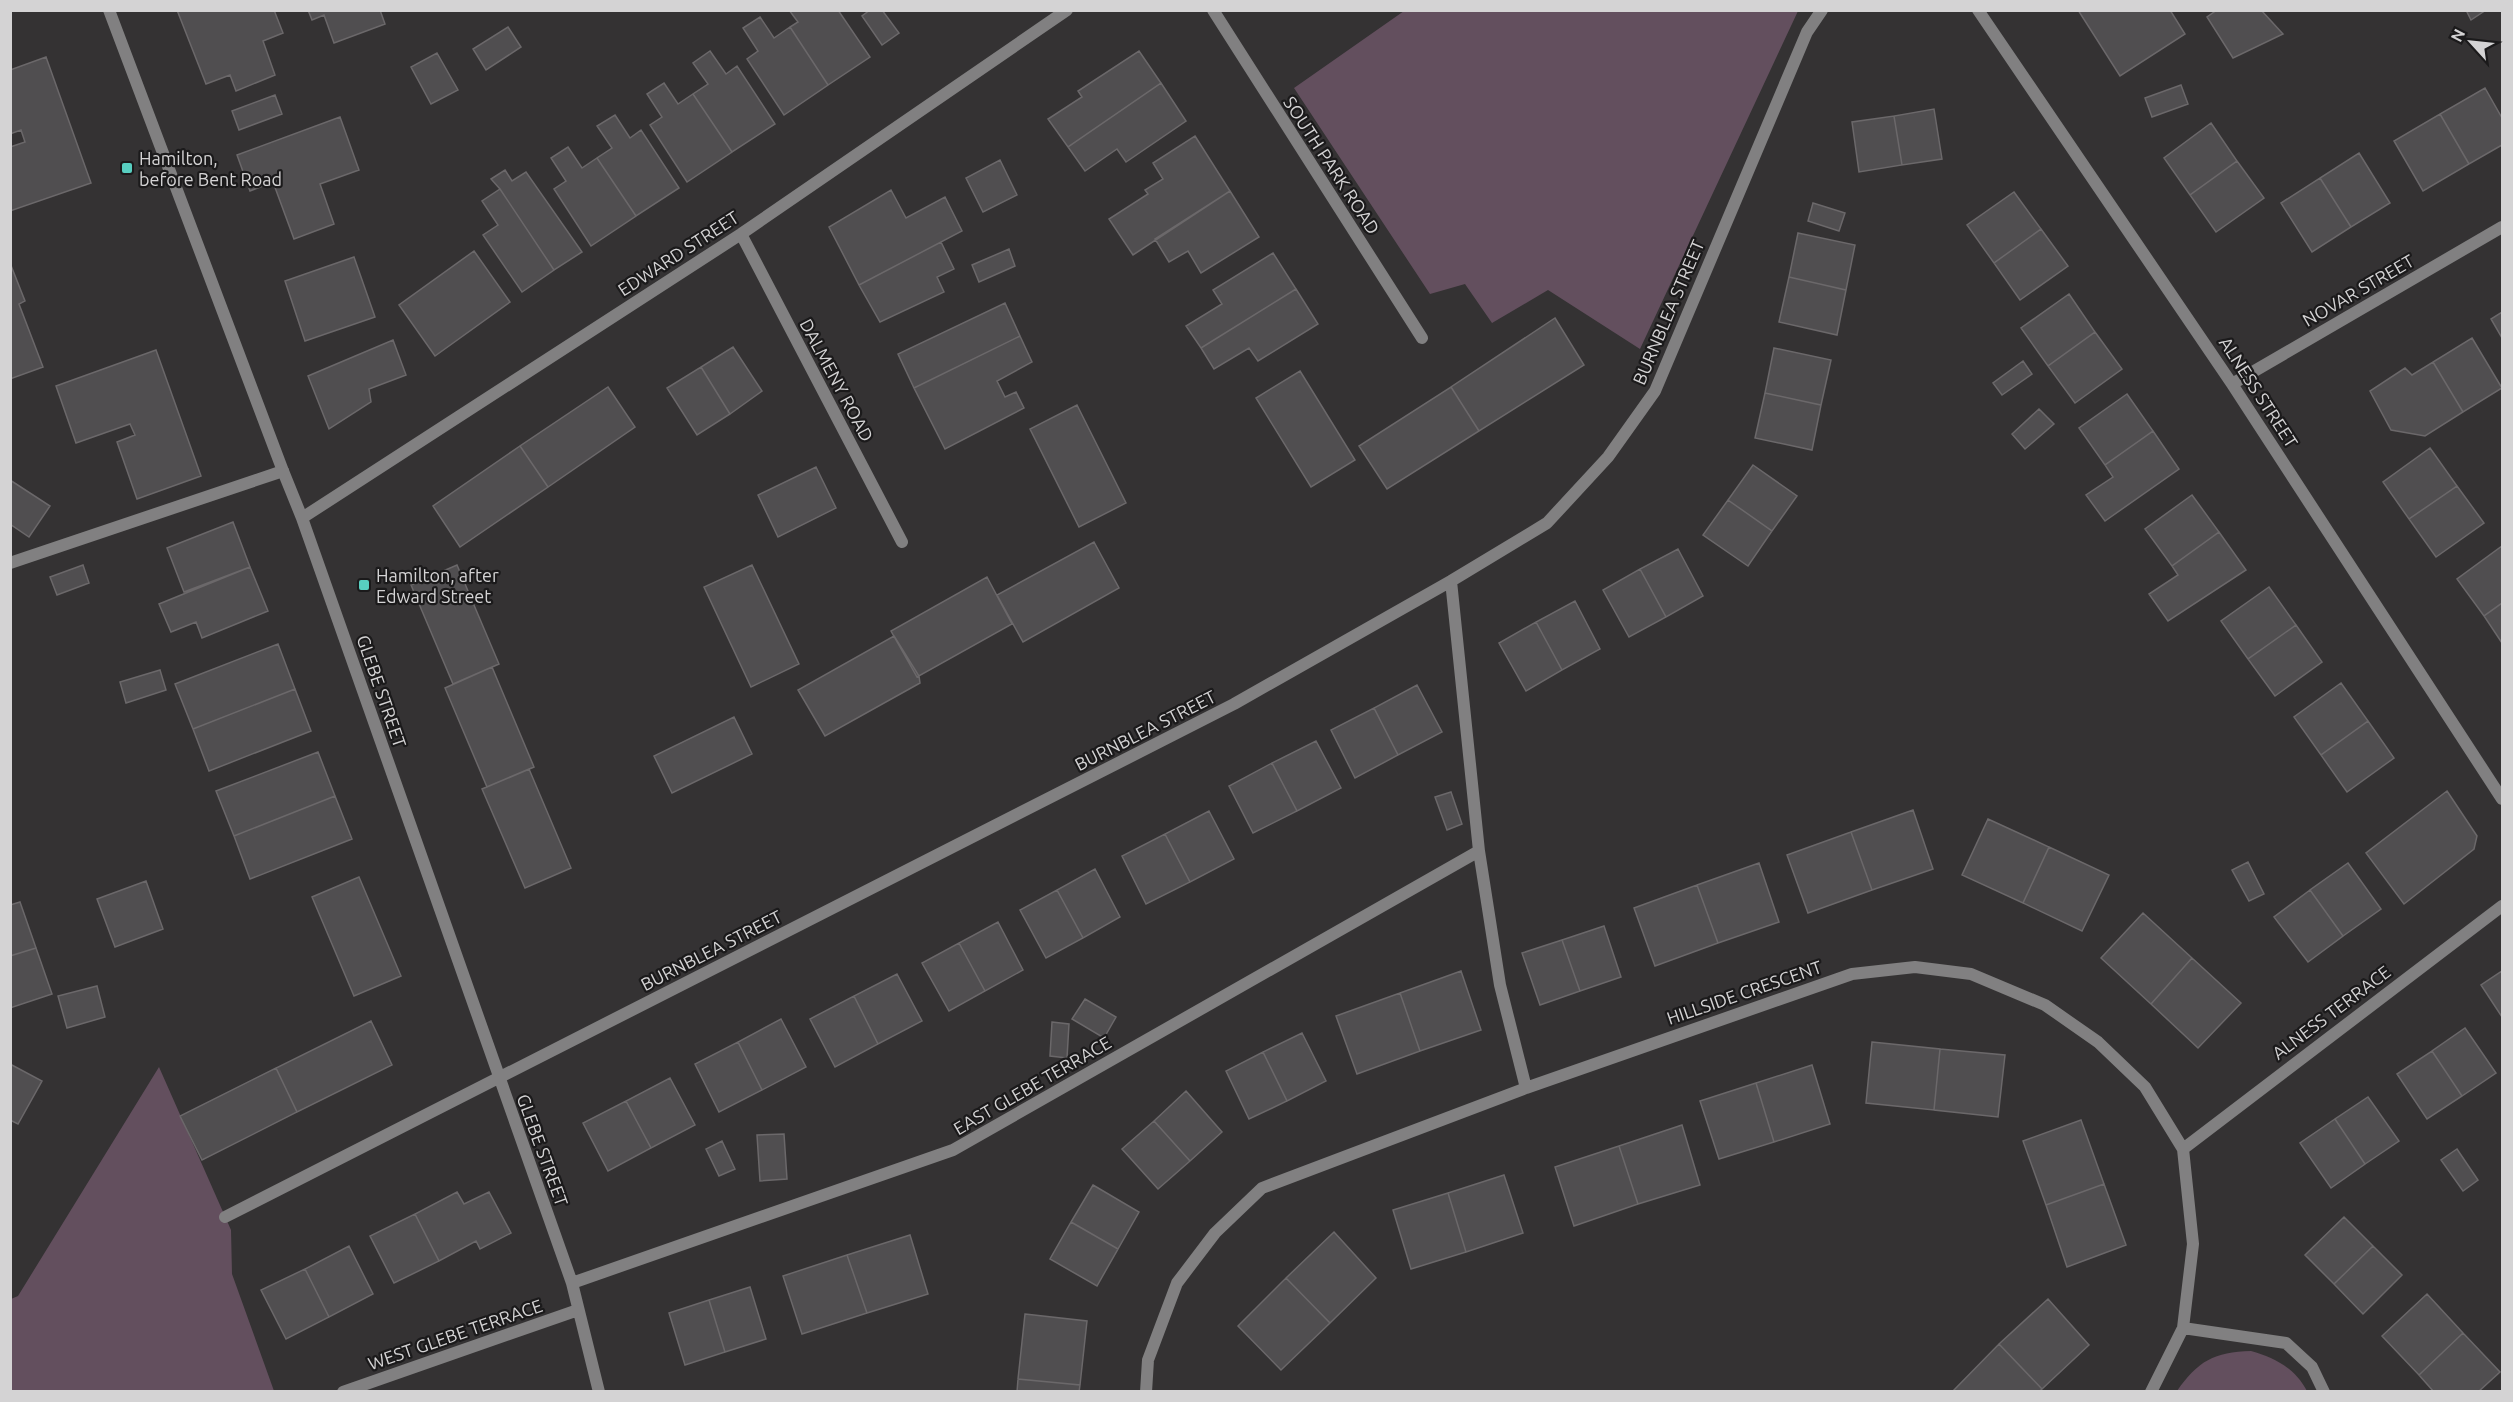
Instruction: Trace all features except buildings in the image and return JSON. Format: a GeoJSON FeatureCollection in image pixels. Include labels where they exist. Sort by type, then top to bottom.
{"type":"FeatureCollection","features":[{"type":"Feature","properties":{"kind":"street","name":"GLEBE STREET"},"geometry":{"type":"LineString","coordinates":[[109,10],[302,518],[572,1283],[599,1392]]}},
{"type":"Feature","properties":{"kind":"street","name":"EDWARD STREET"},"geometry":{"type":"LineString","coordinates":[[302,518],[741,234],[1067,10]]}},
{"type":"Feature","properties":{"kind":"street","name":"SOUTH PARK ROAD"},"geometry":{"type":"LineString","coordinates":[[1213,10],[1422,338]]}},
{"type":"Feature","properties":{"kind":"street","name":"BURNBLEA STREET"},"geometry":{"type":"LineString","coordinates":[[225,1217],[499,1080],[1234,704],[1451,581],[1547,523],[1608,457],[1655,391],[1807,32],[1822,10]]}},
{"type":"Feature","properties":{"kind":"street","name":"ALNESS STREET"},"geometry":{"type":"LineString","coordinates":[[1978,10],[2232,384],[2502,799]]}},
{"type":"Feature","properties":{"kind":"street","name":"NOVAR STREET"},"geometry":{"type":"LineString","coordinates":[[2232,384],[2502,227]]}},
{"type":"Feature","properties":{"kind":"street","name":"DALMENY ROAD"},"geometry":{"type":"LineString","coordinates":[[741,234],[902,542]]}},
{"type":"Feature","properties":{"kind":"street"},"geometry":{"type":"LineString","coordinates":[[10,563],[283,471]]}},
{"type":"Feature","properties":{"kind":"street"},"geometry":{"type":"LineString","coordinates":[[1451,581],[1479,851],[1500,985],[1526,1088]]}},
{"type":"Feature","properties":{"kind":"street","name":"EAST GLEBE TERRACE"},"geometry":{"type":"LineString","coordinates":[[572,1283],[953,1150],[1479,851]]}},
{"type":"Feature","properties":{"kind":"street","name":"ALNESS TERRACE"},"geometry":{"type":"LineString","coordinates":[[2183,1149],[2502,906]]}},
{"type":"Feature","properties":{"kind":"street","name":"HILLSIDE CRESCENT"},"geometry":{"type":"LineString","coordinates":[[1146,1392],[1148,1360],[1177,1283],[1215,1233],[1262,1188],[1526,1088],[1852,974],[1915,967],[1971,974],[2045,1005],[2098,1042],[2145,1087],[2183,1149],[2193,1244],[2183,1328],[2151,1392]]}},
{"type":"Feature","properties":{"kind":"street","name":"WEST GLEBE TERRACE"},"geometry":{"type":"LineString","coordinates":[[343,1392],[578,1310]]}},
{"type":"Feature","properties":{"kind":"street"},"geometry":{"type":"LineString","coordinates":[[2183,1328],[2286,1343],[2312,1367],[2324,1392]]}},
{"type":"Feature","properties":{"kind":"shaded area"},"geometry":{"type":"Polygon","coordinates":[[[1404,11],[1798,11],[1640,349],[1548,290],[1492,323],[1465,284],[1430,294],[1294,88],[1404,11]]]}},
{"type":"Feature","properties":{"kind":"shaded area"},"geometry":{"type":"Polygon","coordinates":[[[159,1067],[231,1230],[232,1274],[274,1391],[11,1392],[11,1299],[18,1296],[159,1067]]]}},
{"type":"Feature","properties":{"kind":"shaded area"},"geometry":{"type":"Polygon","coordinates":[[[2251,1351],[2284,1365],[2297,1376],[2307,1391],[2177,1391],[2192,1372],[2208,1360],[2227,1353],[2251,1351]]]}},
{"type":"Feature","properties":{"kind":"place","name":"Hamilton, before Bent Road"},"geometry":{"type":"Point","coordinates":[127,168]}},
{"type":"Feature","properties":{"kind":"place","name":"Hamilton, after Edward Street"},"geometry":{"type":"Point","coordinates":[364,585]}}]}
